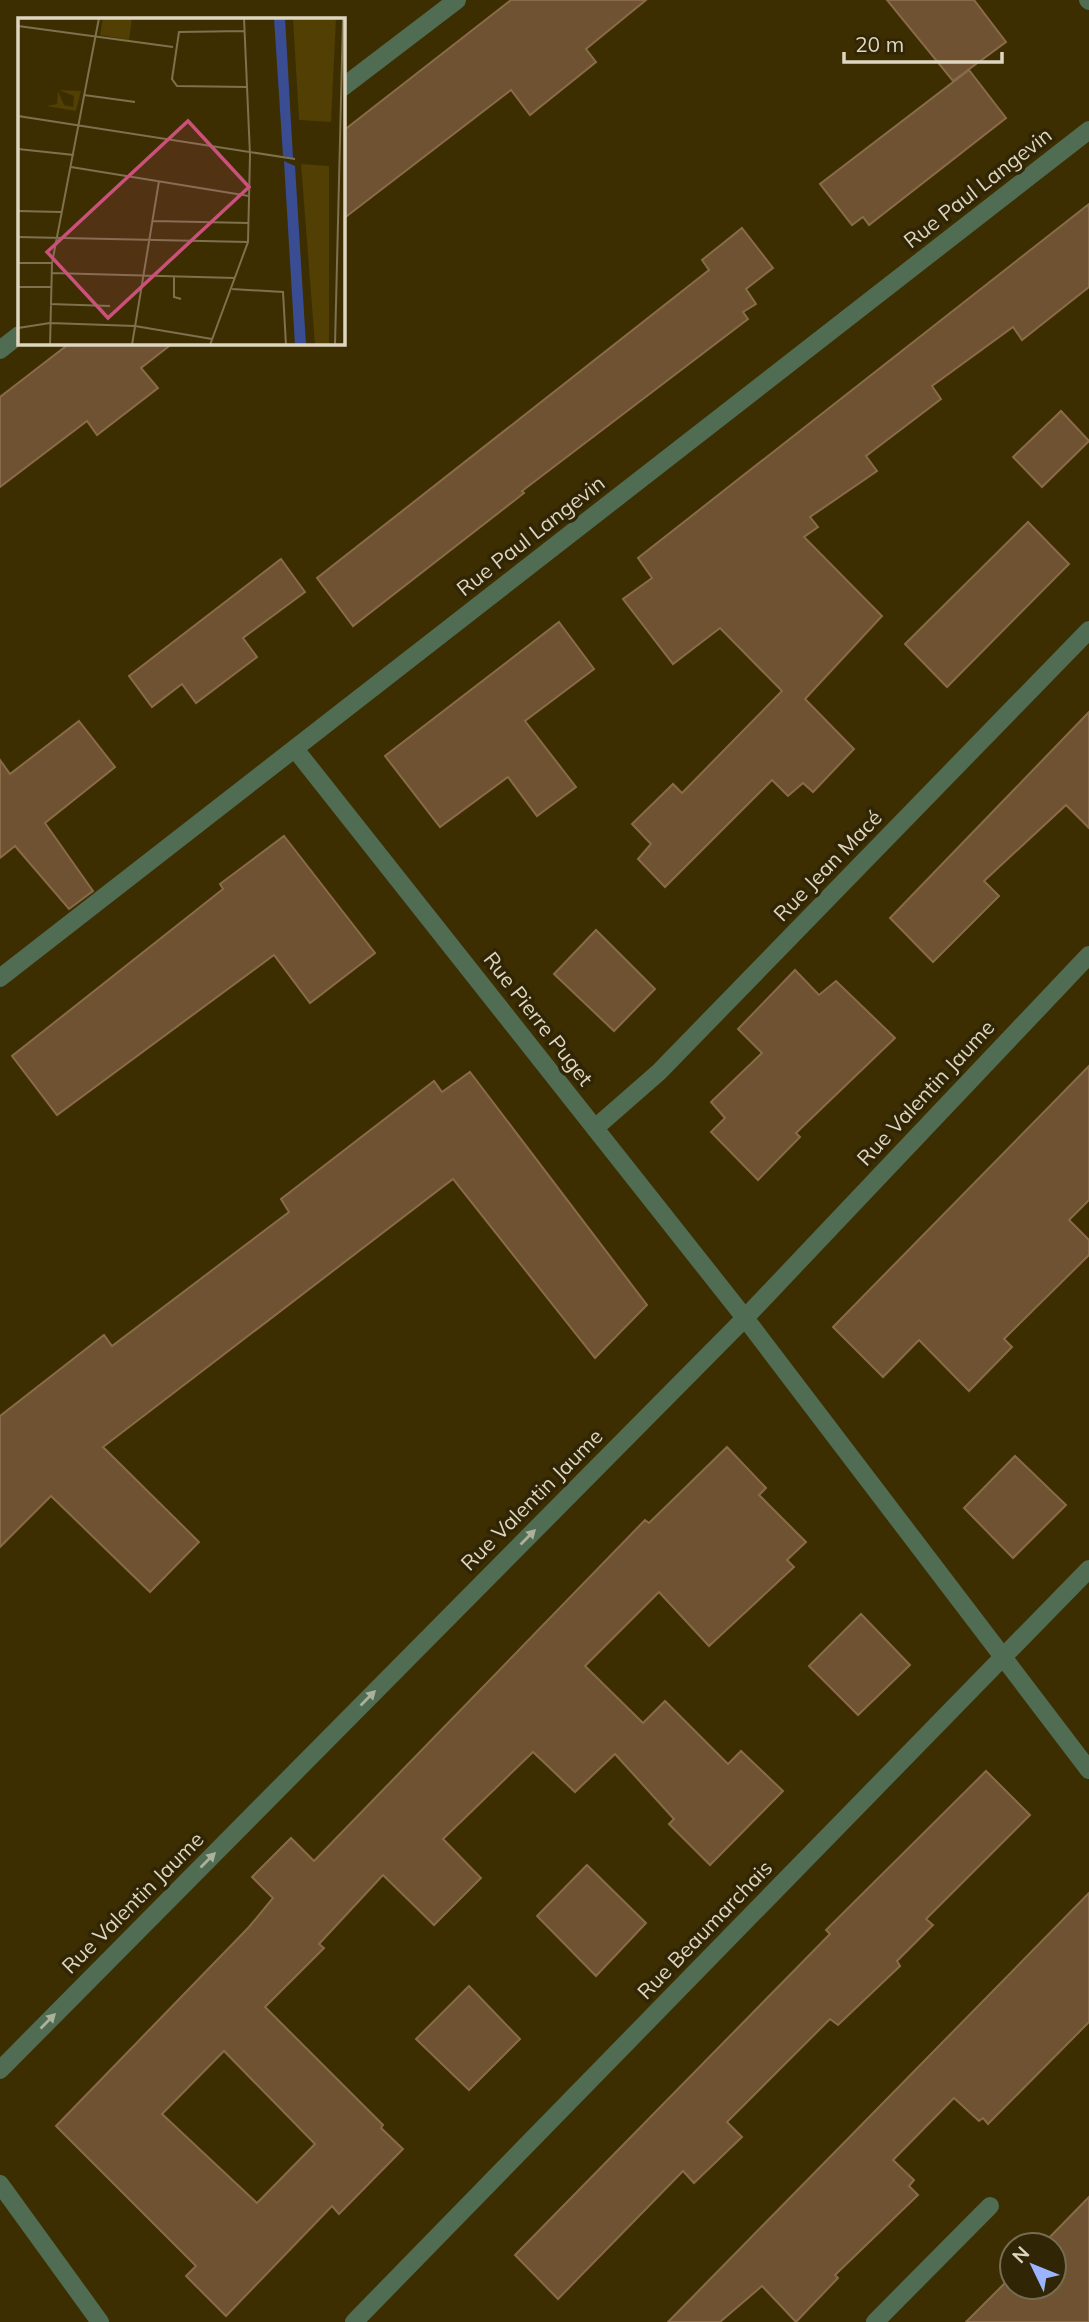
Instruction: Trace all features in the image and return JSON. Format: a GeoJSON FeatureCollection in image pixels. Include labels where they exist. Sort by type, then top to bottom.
{"type":"FeatureCollection","features":[{"type":"Feature","properties":{"kind":"street"},"geometry":{"type":"LineString","coordinates":[[345,85],[457,0]]}},
{"type":"Feature","properties":{"kind":"street","name":"Rue Paul Langevin"},"geometry":{"type":"LineString","coordinates":[[0,978],[1089,130]]}},
{"type":"Feature","properties":{"kind":"street"},"geometry":{"type":"LineString","coordinates":[[0,350],[18,336]]}},
{"type":"Feature","properties":{"kind":"street","name":"Rue Jean Macé"},"geometry":{"type":"LineString","coordinates":[[595,1128],[659,1072],[1089,630]]}},
{"type":"Feature","properties":{"kind":"street","name":"Rue Pierre Puget"},"geometry":{"type":"LineString","coordinates":[[295,749],[745,1318],[1089,1770]]}},
{"type":"Feature","properties":{"kind":"street","name":"Rue Valentin Jaume"},"geometry":{"type":"LineString","coordinates":[[0,2070],[745,1318],[1089,955]]}},
{"type":"Feature","properties":{"kind":"street","name":"Rue Beaumarchais"},"geometry":{"type":"LineString","coordinates":[[354,2322],[1089,1569]]}},
{"type":"Feature","properties":{"kind":"street"},"geometry":{"type":"LineString","coordinates":[[0,2184],[100,2322]]}},
{"type":"Feature","properties":{"kind":"street"},"geometry":{"type":"LineString","coordinates":[[875,2322],[990,2206]]}},
{"type":"Feature","properties":{"kind":"building"},"geometry":{"type":"Polygon","coordinates":[[[511,0],[646,0],[586,49],[596,62],[530,115],[511,90],[345,217],[345,129],[511,0]]]}},
{"type":"Feature","properties":{"kind":"building"},"geometry":{"type":"Polygon","coordinates":[[[887,0],[974,0],[1006,42],[953,81],[887,0]]]}},
{"type":"Feature","properties":{"kind":"building"},"geometry":{"type":"Polygon","coordinates":[[[969,70],[1006,118],[869,225],[863,217],[852,225],[820,184],[969,70]]]}},
{"type":"Feature","properties":{"kind":"building"},"geometry":{"type":"Polygon","coordinates":[[[1089,204],[1089,287],[1022,340],[1013,327],[932,386],[941,399],[866,456],[877,471],[810,517],[818,527],[804,537],[882,616],[805,699],[854,749],[813,792],[803,783],[788,796],[772,780],[665,887],[638,859],[651,844],[632,824],[673,784],[682,793],[782,691],[720,628],[673,664],[623,599],[652,578],[638,558],[1089,204]]]}},
{"type":"Feature","properties":{"kind":"building"},"geometry":{"type":"Polygon","coordinates":[[[742,228],[773,268],[746,289],[756,304],[743,312],[748,319],[522,491],[524,493],[353,626],[317,578],[709,270],[702,260],[742,228]]]}},
{"type":"Feature","properties":{"kind":"building"},"geometry":{"type":"Polygon","coordinates":[[[67,345],[170,345],[141,368],[158,388],[97,435],[87,421],[0,487],[0,397],[67,345]]]}},
{"type":"Feature","properties":{"kind":"building"},"geometry":{"type":"Polygon","coordinates":[[[1061,411],[1089,441],[1042,487],[1013,457],[1061,411]]]}},
{"type":"Feature","properties":{"kind":"building"},"geometry":{"type":"Polygon","coordinates":[[[1028,522],[1069,564],[947,687],[905,644],[1028,522]]]}},
{"type":"Feature","properties":{"kind":"building"},"geometry":{"type":"Polygon","coordinates":[[[281,559],[305,592],[243,638],[257,657],[196,703],[182,684],[152,707],[129,676],[281,559]]]}},
{"type":"Feature","properties":{"kind":"building"},"geometry":{"type":"Polygon","coordinates":[[[559,622],[594,669],[525,721],[576,787],[537,816],[508,777],[440,827],[385,756],[559,622]]]}},
{"type":"Feature","properties":{"kind":"building"},"geometry":{"type":"Polygon","coordinates":[[[1089,712],[1089,828],[1066,805],[984,881],[999,896],[933,962],[890,918],[1089,712]]]}},
{"type":"Feature","properties":{"kind":"building"},"geometry":{"type":"Polygon","coordinates":[[[79,721],[115,767],[45,823],[93,891],[69,909],[15,846],[0,858],[0,760],[10,774],[79,721]]]}},
{"type":"Feature","properties":{"kind":"building"},"geometry":{"type":"Polygon","coordinates":[[[284,836],[375,953],[310,1003],[274,955],[57,1115],[12,1056],[223,889],[220,884],[284,836]]]}},
{"type":"Feature","properties":{"kind":"building"},"geometry":{"type":"Polygon","coordinates":[[[596,930],[655,989],[614,1031],[554,974],[596,930]]]}},
{"type":"Feature","properties":{"kind":"building"},"geometry":{"type":"Polygon","coordinates":[[[795,970],[819,995],[836,981],[895,1038],[796,1133],[800,1137],[758,1180],[711,1132],[725,1118],[711,1102],[762,1053],[738,1029],[795,970]]]}},
{"type":"Feature","properties":{"kind":"building"},"geometry":{"type":"Polygon","coordinates":[[[1089,1066],[1089,1200],[1069,1220],[1089,1240],[1089,1255],[1004,1339],[1012,1347],[969,1391],[919,1340],[883,1377],[833,1327],[1089,1066]]]}},
{"type":"Feature","properties":{"kind":"building"},"geometry":{"type":"Polygon","coordinates":[[[470,1072],[647,1305],[595,1358],[453,1179],[103,1447],[199,1542],[150,1592],[51,1496],[0,1547],[0,1416],[104,1335],[112,1346],[289,1212],[281,1199],[434,1081],[442,1092],[470,1072]]]}},
{"type":"Feature","properties":{"kind":"building"},"geometry":{"type":"Polygon","coordinates":[[[727,1447],[766,1488],[759,1495],[806,1542],[787,1560],[794,1567],[709,1646],[659,1592],[585,1666],[643,1723],[665,1701],[728,1764],[741,1751],[783,1791],[710,1865],[669,1824],[674,1819],[615,1754],[575,1792],[533,1752],[443,1839],[481,1878],[434,1925],[383,1875],[319,1944],[324,1948],[265,2007],[383,2125],[381,2128],[403,2149],[339,2214],[332,2206],[226,2316],[186,2276],[196,2266],[56,2126],[249,1927],[273,1898],[252,1877],[291,1838],[314,1861],[645,1520],[649,1523],[727,1447]],[[224,2051],[162,2114],[257,2203],[315,2144],[224,2051]]]}},
{"type":"Feature","properties":{"kind":"building"},"geometry":{"type":"Polygon","coordinates":[[[1015,1456],[1066,1505],[1013,1558],[964,1508],[1015,1456]]]}},
{"type":"Feature","properties":{"kind":"building"},"geometry":{"type":"Polygon","coordinates":[[[861,1614],[910,1665],[858,1715],[809,1666],[861,1614]]]}},
{"type":"Feature","properties":{"kind":"building"},"geometry":{"type":"Polygon","coordinates":[[[986,1771],[1030,1815],[926,1919],[933,1925],[897,1961],[900,1966],[838,2025],[830,2019],[727,2122],[742,2137],[694,2183],[683,2171],[558,2299],[515,2255],[830,1934],[826,1930],[986,1771]]]}},
{"type":"Feature","properties":{"kind":"building"},"geometry":{"type":"Polygon","coordinates":[[[587,1865],[646,1923],[596,1976],[537,1916],[587,1865]]]}},
{"type":"Feature","properties":{"kind":"building"},"geometry":{"type":"Polygon","coordinates":[[[1089,1893],[1089,2022],[988,2124],[983,2118],[979,2121],[954,2098],[893,2160],[914,2180],[909,2186],[918,2195],[835,2275],[838,2278],[796,2322],[762,2286],[720,2322],[668,2322],[1089,1893]]]}},
{"type":"Feature","properties":{"kind":"building"},"geometry":{"type":"Polygon","coordinates":[[[469,1986],[520,2039],[469,2090],[416,2039],[469,1986]]]}},
{"type":"Feature","properties":{"kind":"building"},"geometry":{"type":"Polygon","coordinates":[[[1089,2197],[1089,2322],[966,2322],[998,2290],[998,2301],[1068,2301],[1068,2231],[1056,2231],[1089,2197]]]}}]}
